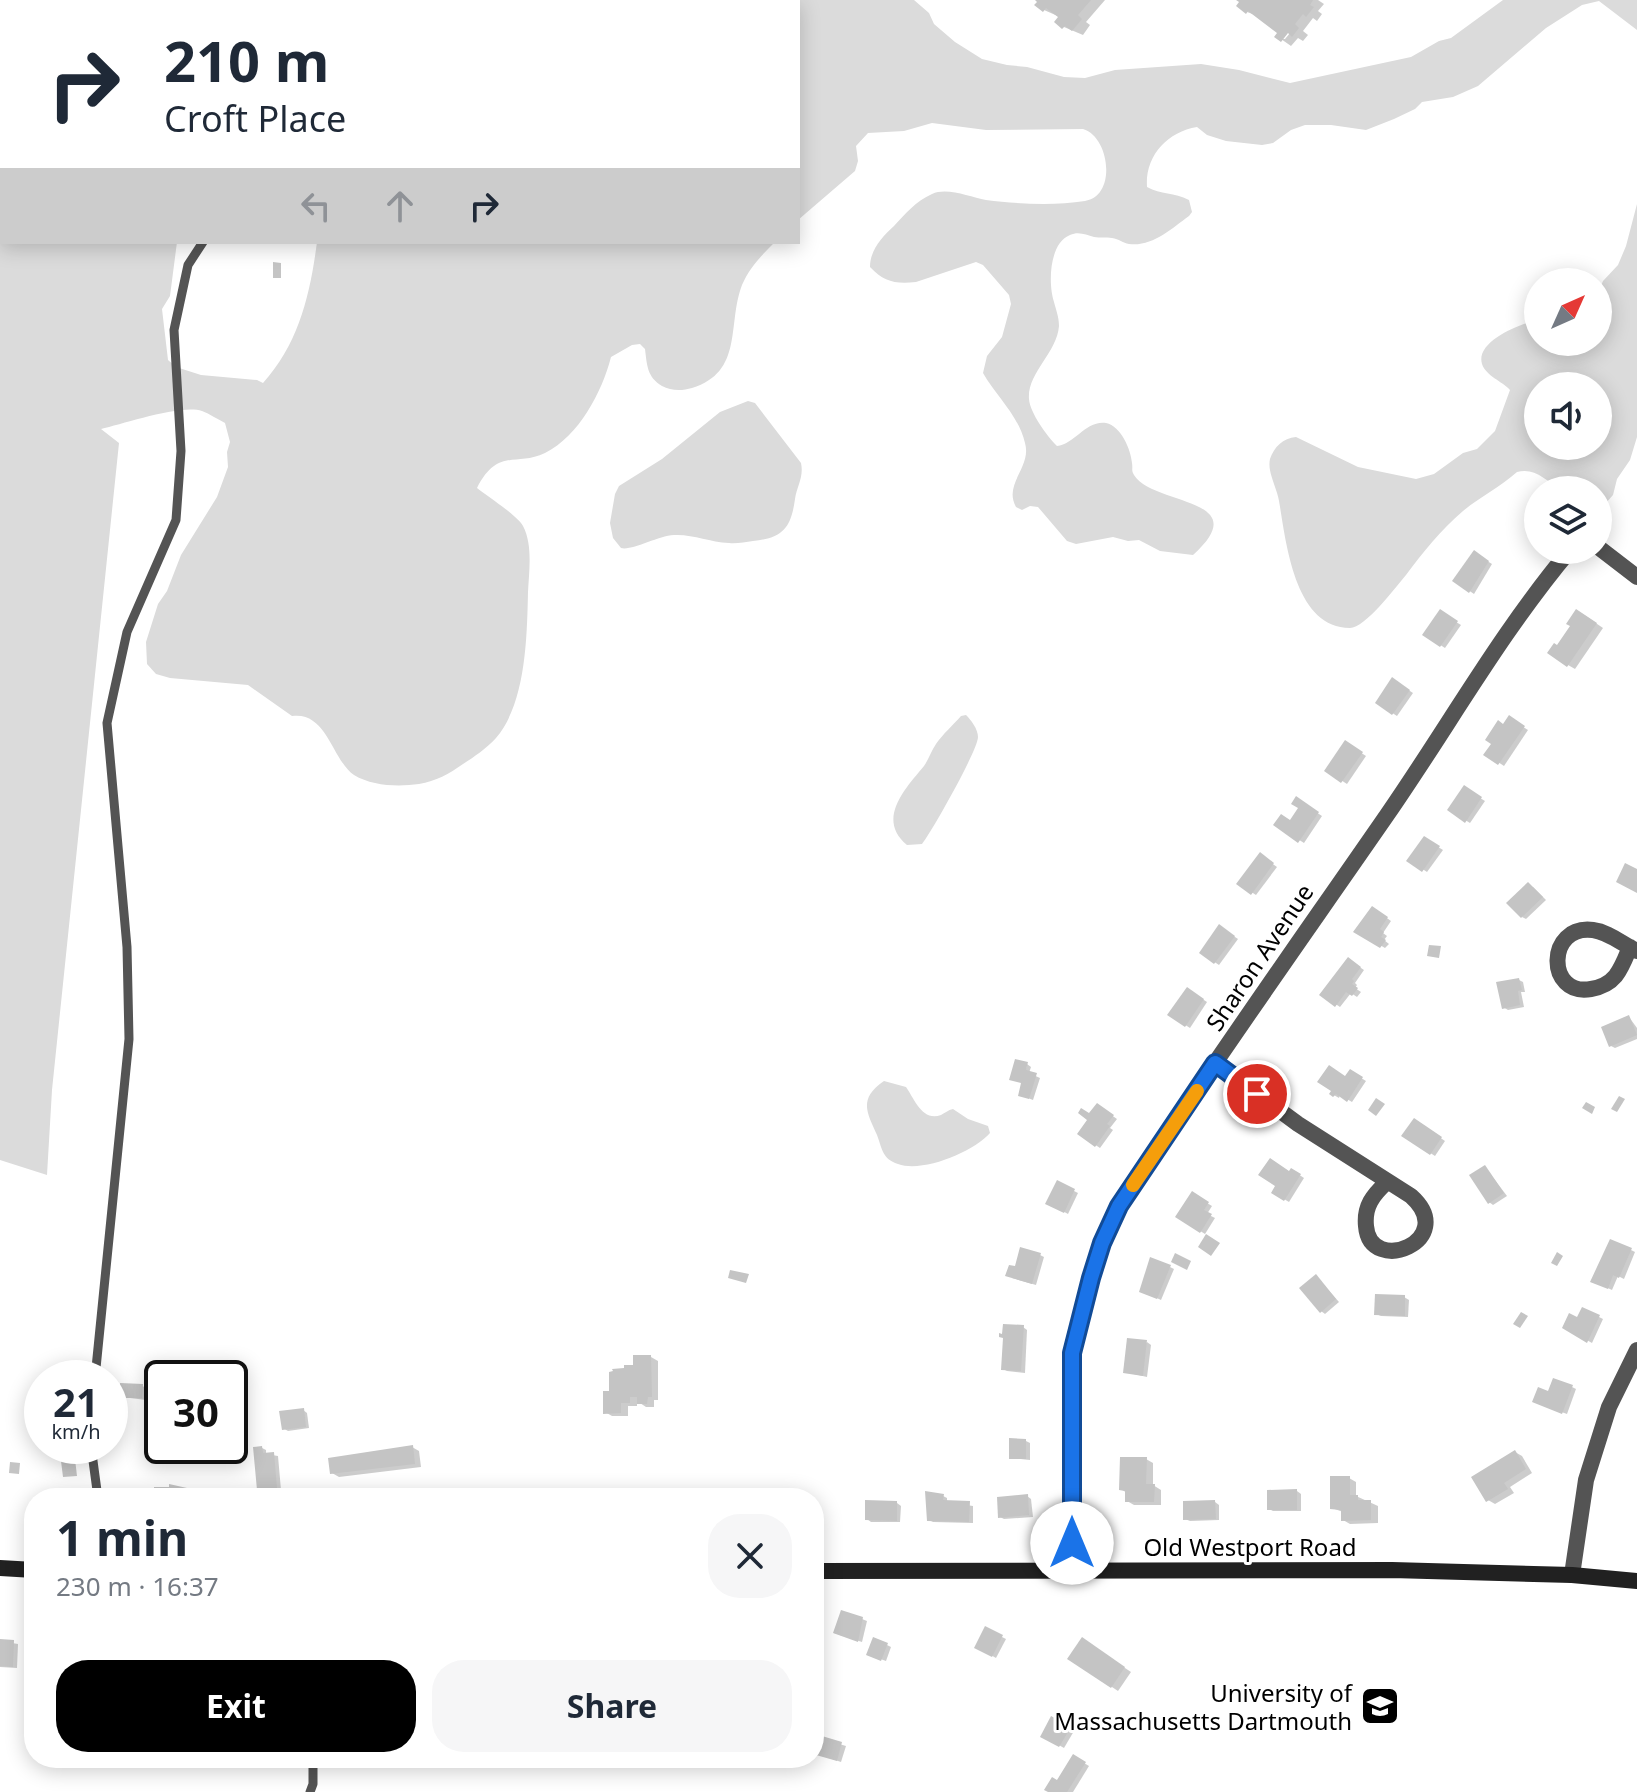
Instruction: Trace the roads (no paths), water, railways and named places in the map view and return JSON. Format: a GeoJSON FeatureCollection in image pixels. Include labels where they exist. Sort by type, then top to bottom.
{"type":"FeatureCollection","features":[{"type":"Feature","properties":{"kind":"main road"},"geometry":{"type":"LineString","coordinates":[[0,1568],[24,1569]]}},
{"type":"Feature","properties":{"kind":"main road","name":"Old Westport Road"},"geometry":{"type":"LineString","coordinates":[[824,1571],[1392,1570],[1572,1575],[1637,1581]]}},
{"type":"Feature","properties":{"kind":"street"},"geometry":{"type":"LineString","coordinates":[[1612,558],[1637,577]]}},
{"type":"Feature","properties":{"kind":"street","name":"Sharon Avenue"},"geometry":{"type":"LineString","coordinates":[[1073,1570],[1072,1353],[1102,1243],[1119,1206],[1304,931],[1387,815],[1535,591],[1558,564]]}},
{"type":"Feature","properties":{"kind":"street"},"geometry":{"type":"LineString","coordinates":[[1590,929],[1606,933],[1633,949],[1619,974],[1606,987],[1585,990],[1572,987],[1560,977],[1557,958],[1562,942],[1574,931],[1590,929]]}},
{"type":"Feature","properties":{"kind":"street"},"geometry":{"type":"LineString","coordinates":[[1215,1063],[1298,1124],[1387,1182]]}},
{"type":"Feature","properties":{"kind":"street"},"geometry":{"type":"LineString","coordinates":[[1572,1575],[1586,1480],[1609,1407],[1637,1350]]}},
{"type":"Feature","properties":{"kind":"lane"},"geometry":{"type":"LineString","coordinates":[[97,1360],[129,1039],[127,947],[107,723],[127,632],[176,520],[181,451],[174,330],[188,265],[202,244]]}},
{"type":"Feature","properties":{"kind":"lane"},"geometry":{"type":"LineString","coordinates":[[93,1464],[97,1488]]}},
{"type":"Feature","properties":{"kind":"lane"},"geometry":{"type":"LineString","coordinates":[[310,1792],[313,1768]]}},
{"type":"Feature","properties":{"kind":"place","name":"University of Massachusetts Dartmouth"},"geometry":{"type":"Point","coordinates":[1380,1706]}}]}
